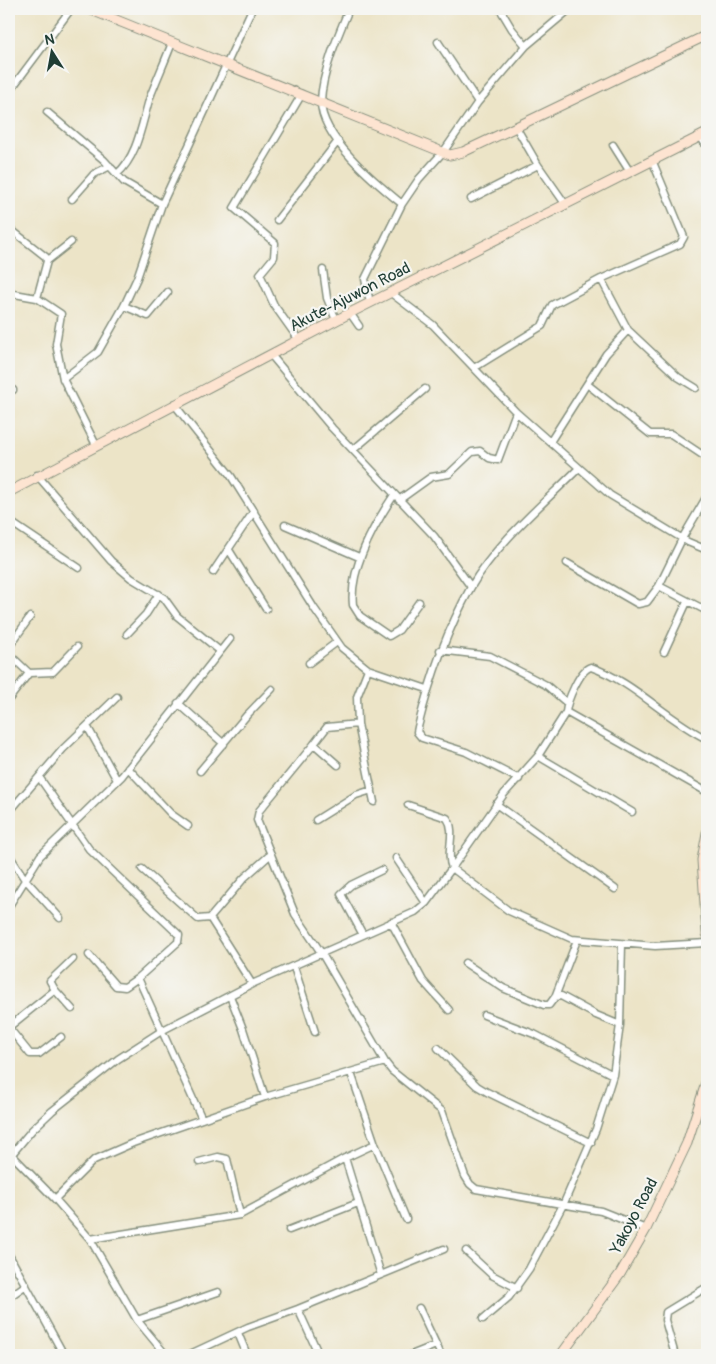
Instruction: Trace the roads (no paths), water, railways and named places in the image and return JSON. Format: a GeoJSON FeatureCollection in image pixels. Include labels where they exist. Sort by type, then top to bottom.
{"type":"FeatureCollection","features":[{"type":"Feature","properties":{"kind":"main road"},"geometry":{"type":"LineString","coordinates":[[89,9],[226,66],[321,101],[450,155],[516,127],[707,35]]}},
{"type":"Feature","properties":{"kind":"main road","name":"Akute-Ajuwon Road"},"geometry":{"type":"LineString","coordinates":[[9,492],[37,475],[336,320],[566,206],[704,134]]}},
{"type":"Feature","properties":{"kind":"main road"},"geometry":{"type":"LineString","coordinates":[[707,833],[702,852],[707,934]]}},
{"type":"Feature","properties":{"kind":"main road","name":"Yakoyo Road"},"geometry":{"type":"LineString","coordinates":[[561,1355],[620,1274],[646,1229],[687,1143],[707,1080]]}},
{"type":"Feature","properties":{"kind":"street"},"geometry":{"type":"LineString","coordinates":[[9,92],[71,9]]}},
{"type":"Feature","properties":{"kind":"street"},"geometry":{"type":"LineString","coordinates":[[63,379],[98,352],[124,306],[162,204],[252,9]]}},
{"type":"Feature","properties":{"kind":"street"},"geometry":{"type":"LineString","coordinates":[[349,9],[329,65],[321,101],[326,122],[338,141],[368,177],[402,204]]}},
{"type":"Feature","properties":{"kind":"street"},"geometry":{"type":"LineString","coordinates":[[500,9],[512,29],[526,46]]}},
{"type":"Feature","properties":{"kind":"street"},"geometry":{"type":"LineString","coordinates":[[370,303],[365,279],[402,204],[419,179],[444,151],[478,102],[526,46],[570,9]]}},
{"type":"Feature","properties":{"kind":"street"},"geometry":{"type":"LineString","coordinates":[[438,42],[478,102]]}},
{"type":"Feature","properties":{"kind":"street"},"geometry":{"type":"LineString","coordinates":[[117,174],[124,168],[133,152],[151,96],[172,43]]}},
{"type":"Feature","properties":{"kind":"street"},"geometry":{"type":"LineString","coordinates":[[298,340],[274,305],[260,274],[274,257],[275,243],[234,208],[302,94]]}},
{"type":"Feature","properties":{"kind":"street"},"geometry":{"type":"LineString","coordinates":[[47,112],[110,166],[124,182],[162,204]]}},
{"type":"Feature","properties":{"kind":"street"},"geometry":{"type":"LineString","coordinates":[[516,127],[538,165],[566,206]]}},
{"type":"Feature","properties":{"kind":"street"},"geometry":{"type":"LineString","coordinates":[[704,134],[707,147]]}},
{"type":"Feature","properties":{"kind":"street"},"geometry":{"type":"LineString","coordinates":[[277,220],[338,141]]}},
{"type":"Feature","properties":{"kind":"street"},"geometry":{"type":"LineString","coordinates":[[613,146],[630,172]]}},
{"type":"Feature","properties":{"kind":"street"},"geometry":{"type":"LineString","coordinates":[[474,368],[542,326],[552,305],[601,279],[680,244],[684,237],[652,160]]}},
{"type":"Feature","properties":{"kind":"street"},"geometry":{"type":"LineString","coordinates":[[471,199],[538,165]]}},
{"type":"Feature","properties":{"kind":"street"},"geometry":{"type":"LineString","coordinates":[[72,199],[94,174],[110,166]]}},
{"type":"Feature","properties":{"kind":"street"},"geometry":{"type":"LineString","coordinates":[[9,228],[44,254],[48,261]]}},
{"type":"Feature","properties":{"kind":"street"},"geometry":{"type":"LineString","coordinates":[[37,298],[48,261],[71,242]]}},
{"type":"Feature","properties":{"kind":"street"},"geometry":{"type":"LineString","coordinates":[[323,270],[327,298],[336,320]]}},
{"type":"Feature","properties":{"kind":"street"},"geometry":{"type":"LineString","coordinates":[[601,279],[628,330],[678,378],[696,388]]}},
{"type":"Feature","properties":{"kind":"street"},"geometry":{"type":"LineString","coordinates":[[124,306],[148,316],[168,292]]}},
{"type":"Feature","properties":{"kind":"street"},"geometry":{"type":"LineString","coordinates":[[9,293],[37,298],[61,314],[56,344],[63,379],[96,445]]}},
{"type":"Feature","properties":{"kind":"street"},"geometry":{"type":"LineString","coordinates":[[391,293],[433,326],[516,412],[610,495],[683,537],[688,542],[707,550]]}},
{"type":"Feature","properties":{"kind":"street"},"geometry":{"type":"LineString","coordinates":[[350,313],[359,326]]}},
{"type":"Feature","properties":{"kind":"street"},"geometry":{"type":"LineString","coordinates":[[550,442],[606,354],[628,330]]}},
{"type":"Feature","properties":{"kind":"street"},"geometry":{"type":"LineString","coordinates":[[271,355],[353,450],[434,536],[471,587]]}},
{"type":"Feature","properties":{"kind":"street"},"geometry":{"type":"LineString","coordinates":[[587,384],[650,434],[671,434],[707,458]]}},
{"type":"Feature","properties":{"kind":"street"},"geometry":{"type":"LineString","coordinates":[[353,450],[425,389]]}},
{"type":"Feature","properties":{"kind":"street"},"geometry":{"type":"LineString","coordinates":[[174,404],[231,476],[337,642],[368,669],[428,689]]}},
{"type":"Feature","properties":{"kind":"street"},"geometry":{"type":"LineString","coordinates":[[399,500],[431,477],[449,474],[472,452],[480,451],[489,458],[498,460],[516,412]]}},
{"type":"Feature","properties":{"kind":"street"},"geometry":{"type":"LineString","coordinates":[[519,779],[466,752],[419,736],[418,727],[440,650],[471,587],[508,540],[579,468]]}},
{"type":"Feature","properties":{"kind":"street"},"geometry":{"type":"LineString","coordinates":[[37,475],[111,561],[131,578],[159,594],[170,603],[177,616],[220,652]]}},
{"type":"Feature","properties":{"kind":"street"},"geometry":{"type":"LineString","coordinates":[[394,495],[376,520],[359,557],[353,606],[360,616],[384,634],[394,635],[419,602]]}},
{"type":"Feature","properties":{"kind":"street"},"geometry":{"type":"LineString","coordinates":[[567,563],[638,604],[647,602],[658,586],[707,496]]}},
{"type":"Feature","properties":{"kind":"street"},"geometry":{"type":"LineString","coordinates":[[213,572],[254,511]]}},
{"type":"Feature","properties":{"kind":"street"},"geometry":{"type":"LineString","coordinates":[[9,521],[79,568]]}},
{"type":"Feature","properties":{"kind":"street"},"geometry":{"type":"LineString","coordinates":[[286,525],[359,557]]}},
{"type":"Feature","properties":{"kind":"street"},"geometry":{"type":"LineString","coordinates":[[229,550],[266,609]]}},
{"type":"Feature","properties":{"kind":"street"},"geometry":{"type":"LineString","coordinates":[[658,586],[707,611]]}},
{"type":"Feature","properties":{"kind":"street"},"geometry":{"type":"LineString","coordinates":[[127,634],[146,614],[159,594]]}},
{"type":"Feature","properties":{"kind":"street"},"geometry":{"type":"LineString","coordinates":[[664,652],[687,602]]}},
{"type":"Feature","properties":{"kind":"street"},"geometry":{"type":"LineString","coordinates":[[9,647],[30,617]]}},
{"type":"Feature","properties":{"kind":"street"},"geometry":{"type":"LineString","coordinates":[[9,906],[24,878],[40,856],[128,768],[230,639]]}},
{"type":"Feature","properties":{"kind":"street"},"geometry":{"type":"LineString","coordinates":[[309,663],[337,642]]}},
{"type":"Feature","properties":{"kind":"street"},"geometry":{"type":"LineString","coordinates":[[9,654],[29,673],[53,672],[77,648]]}},
{"type":"Feature","properties":{"kind":"street"},"geometry":{"type":"LineString","coordinates":[[440,650],[490,656],[546,685],[567,703]]}},
{"type":"Feature","properties":{"kind":"street"},"geometry":{"type":"LineString","coordinates":[[166,1355],[137,1320],[90,1239],[55,1199],[10,1153],[52,1111],[118,1058],[163,1030],[252,984],[294,967],[362,933],[415,912],[426,902],[452,868],[496,804],[538,756],[566,712],[567,703],[583,671],[590,667],[644,696],[671,718],[707,739]]}},
{"type":"Feature","properties":{"kind":"street"},"geometry":{"type":"LineString","coordinates":[[368,669],[357,697],[358,724],[374,802]]}},
{"type":"Feature","properties":{"kind":"street"},"geometry":{"type":"LineString","coordinates":[[9,700],[29,673]]}},
{"type":"Feature","properties":{"kind":"street"},"geometry":{"type":"LineString","coordinates":[[200,771],[272,689]]}},
{"type":"Feature","properties":{"kind":"street"},"geometry":{"type":"LineString","coordinates":[[9,812],[63,749],[117,697]]}},
{"type":"Feature","properties":{"kind":"street"},"geometry":{"type":"LineString","coordinates":[[178,703],[224,744]]}},
{"type":"Feature","properties":{"kind":"street"},"geometry":{"type":"LineString","coordinates":[[566,712],[707,792]]}},
{"type":"Feature","properties":{"kind":"street"},"geometry":{"type":"LineString","coordinates":[[358,724],[327,727],[256,815],[281,884],[295,914],[322,954],[385,1062],[392,1071],[442,1111],[470,1184],[476,1188],[601,1211],[646,1229]]}},
{"type":"Feature","properties":{"kind":"street"},"geometry":{"type":"LineString","coordinates":[[87,726],[117,780]]}},
{"type":"Feature","properties":{"kind":"street"},"geometry":{"type":"LineString","coordinates":[[314,744],[338,765]]}},
{"type":"Feature","properties":{"kind":"street"},"geometry":{"type":"LineString","coordinates":[[538,756],[632,812]]}},
{"type":"Feature","properties":{"kind":"street"},"geometry":{"type":"LineString","coordinates":[[128,768],[171,814],[188,826]]}},
{"type":"Feature","properties":{"kind":"street"},"geometry":{"type":"LineString","coordinates":[[39,777],[89,848],[179,935],[178,942],[138,978],[125,987],[116,986],[89,955]]}},
{"type":"Feature","properties":{"kind":"street"},"geometry":{"type":"LineString","coordinates":[[316,820],[356,795],[372,790]]}},
{"type":"Feature","properties":{"kind":"street"},"geometry":{"type":"LineString","coordinates":[[496,804],[615,889]]}},
{"type":"Feature","properties":{"kind":"street"},"geometry":{"type":"LineString","coordinates":[[408,805],[449,820],[448,860],[452,868],[509,911],[577,940],[654,946],[707,943]]}},
{"type":"Feature","properties":{"kind":"street"},"geometry":{"type":"LineString","coordinates":[[142,868],[198,919],[210,918],[244,878],[271,854]]}},
{"type":"Feature","properties":{"kind":"street"},"geometry":{"type":"LineString","coordinates":[[9,855],[24,878],[60,918]]}},
{"type":"Feature","properties":{"kind":"street"},"geometry":{"type":"LineString","coordinates":[[396,858],[426,902]]}},
{"type":"Feature","properties":{"kind":"street"},"geometry":{"type":"LineString","coordinates":[[362,933],[341,894],[351,885],[382,870]]}},
{"type":"Feature","properties":{"kind":"street"},"geometry":{"type":"LineString","coordinates":[[210,918],[252,984]]}},
{"type":"Feature","properties":{"kind":"street"},"geometry":{"type":"LineString","coordinates":[[391,922],[424,981],[448,1010]]}},
{"type":"Feature","properties":{"kind":"street"},"geometry":{"type":"LineString","coordinates":[[465,963],[503,988],[544,1005],[549,1005],[555,997],[577,940]]}},
{"type":"Feature","properties":{"kind":"street"},"geometry":{"type":"LineString","coordinates":[[483,1319],[517,1288],[564,1203],[591,1143],[613,1075],[620,1025],[622,944]]}},
{"type":"Feature","properties":{"kind":"street"},"geometry":{"type":"LineString","coordinates":[[72,1009],[55,990],[50,981],[73,960]]}},
{"type":"Feature","properties":{"kind":"street"},"geometry":{"type":"LineString","coordinates":[[294,967],[315,1032]]}},
{"type":"Feature","properties":{"kind":"street"},"geometry":{"type":"LineString","coordinates":[[138,978],[202,1119]]}},
{"type":"Feature","properties":{"kind":"street"},"geometry":{"type":"LineString","coordinates":[[55,990],[9,1027],[30,1054],[34,1056],[61,1036]]}},
{"type":"Feature","properties":{"kind":"street"},"geometry":{"type":"LineString","coordinates":[[230,996],[243,1029],[265,1098]]}},
{"type":"Feature","properties":{"kind":"street"},"geometry":{"type":"LineString","coordinates":[[555,997],[561,996],[596,1015],[620,1025]]}},
{"type":"Feature","properties":{"kind":"street"},"geometry":{"type":"LineString","coordinates":[[484,1014],[534,1034],[613,1075]]}},
{"type":"Feature","properties":{"kind":"street"},"geometry":{"type":"LineString","coordinates":[[438,1048],[477,1086],[591,1143]]}},
{"type":"Feature","properties":{"kind":"street"},"geometry":{"type":"LineString","coordinates":[[55,1199],[94,1160],[133,1143],[265,1098],[385,1062]]}},
{"type":"Feature","properties":{"kind":"street"},"geometry":{"type":"LineString","coordinates":[[351,1073],[375,1144],[406,1219]]}},
{"type":"Feature","properties":{"kind":"street"},"geometry":{"type":"LineString","coordinates":[[90,1239],[240,1215],[345,1158],[375,1144]]}},
{"type":"Feature","properties":{"kind":"street"},"geometry":{"type":"LineString","coordinates":[[199,1162],[218,1157],[227,1159],[240,1215]]}},
{"type":"Feature","properties":{"kind":"street"},"geometry":{"type":"LineString","coordinates":[[345,1158],[382,1275]]}},
{"type":"Feature","properties":{"kind":"street"},"geometry":{"type":"LineString","coordinates":[[289,1230],[358,1203]]}},
{"type":"Feature","properties":{"kind":"street"},"geometry":{"type":"LineString","coordinates":[[188,1355],[248,1327],[298,1309],[444,1249]]}},
{"type":"Feature","properties":{"kind":"street"},"geometry":{"type":"LineString","coordinates":[[466,1251],[492,1275],[517,1288]]}},
{"type":"Feature","properties":{"kind":"street"},"geometry":{"type":"LineString","coordinates":[[9,1255],[64,1355]]}},
{"type":"Feature","properties":{"kind":"street"},"geometry":{"type":"LineString","coordinates":[[9,1297],[26,1285]]}},
{"type":"Feature","properties":{"kind":"street"},"geometry":{"type":"LineString","coordinates":[[676,1355],[665,1320],[666,1312],[707,1287]]}},
{"type":"Feature","properties":{"kind":"street"},"geometry":{"type":"LineString","coordinates":[[137,1320],[218,1292]]}},
{"type":"Feature","properties":{"kind":"street"},"geometry":{"type":"LineString","coordinates":[[419,1308],[441,1355]]}},
{"type":"Feature","properties":{"kind":"street"},"geometry":{"type":"LineString","coordinates":[[298,1309],[319,1355]]}},
{"type":"Feature","properties":{"kind":"street"},"geometry":{"type":"LineString","coordinates":[[238,1333],[246,1355]]}},
{"type":"Feature","properties":{"kind":"street"},"geometry":{"type":"LineString","coordinates":[[411,1355],[436,1345]]}}]}
